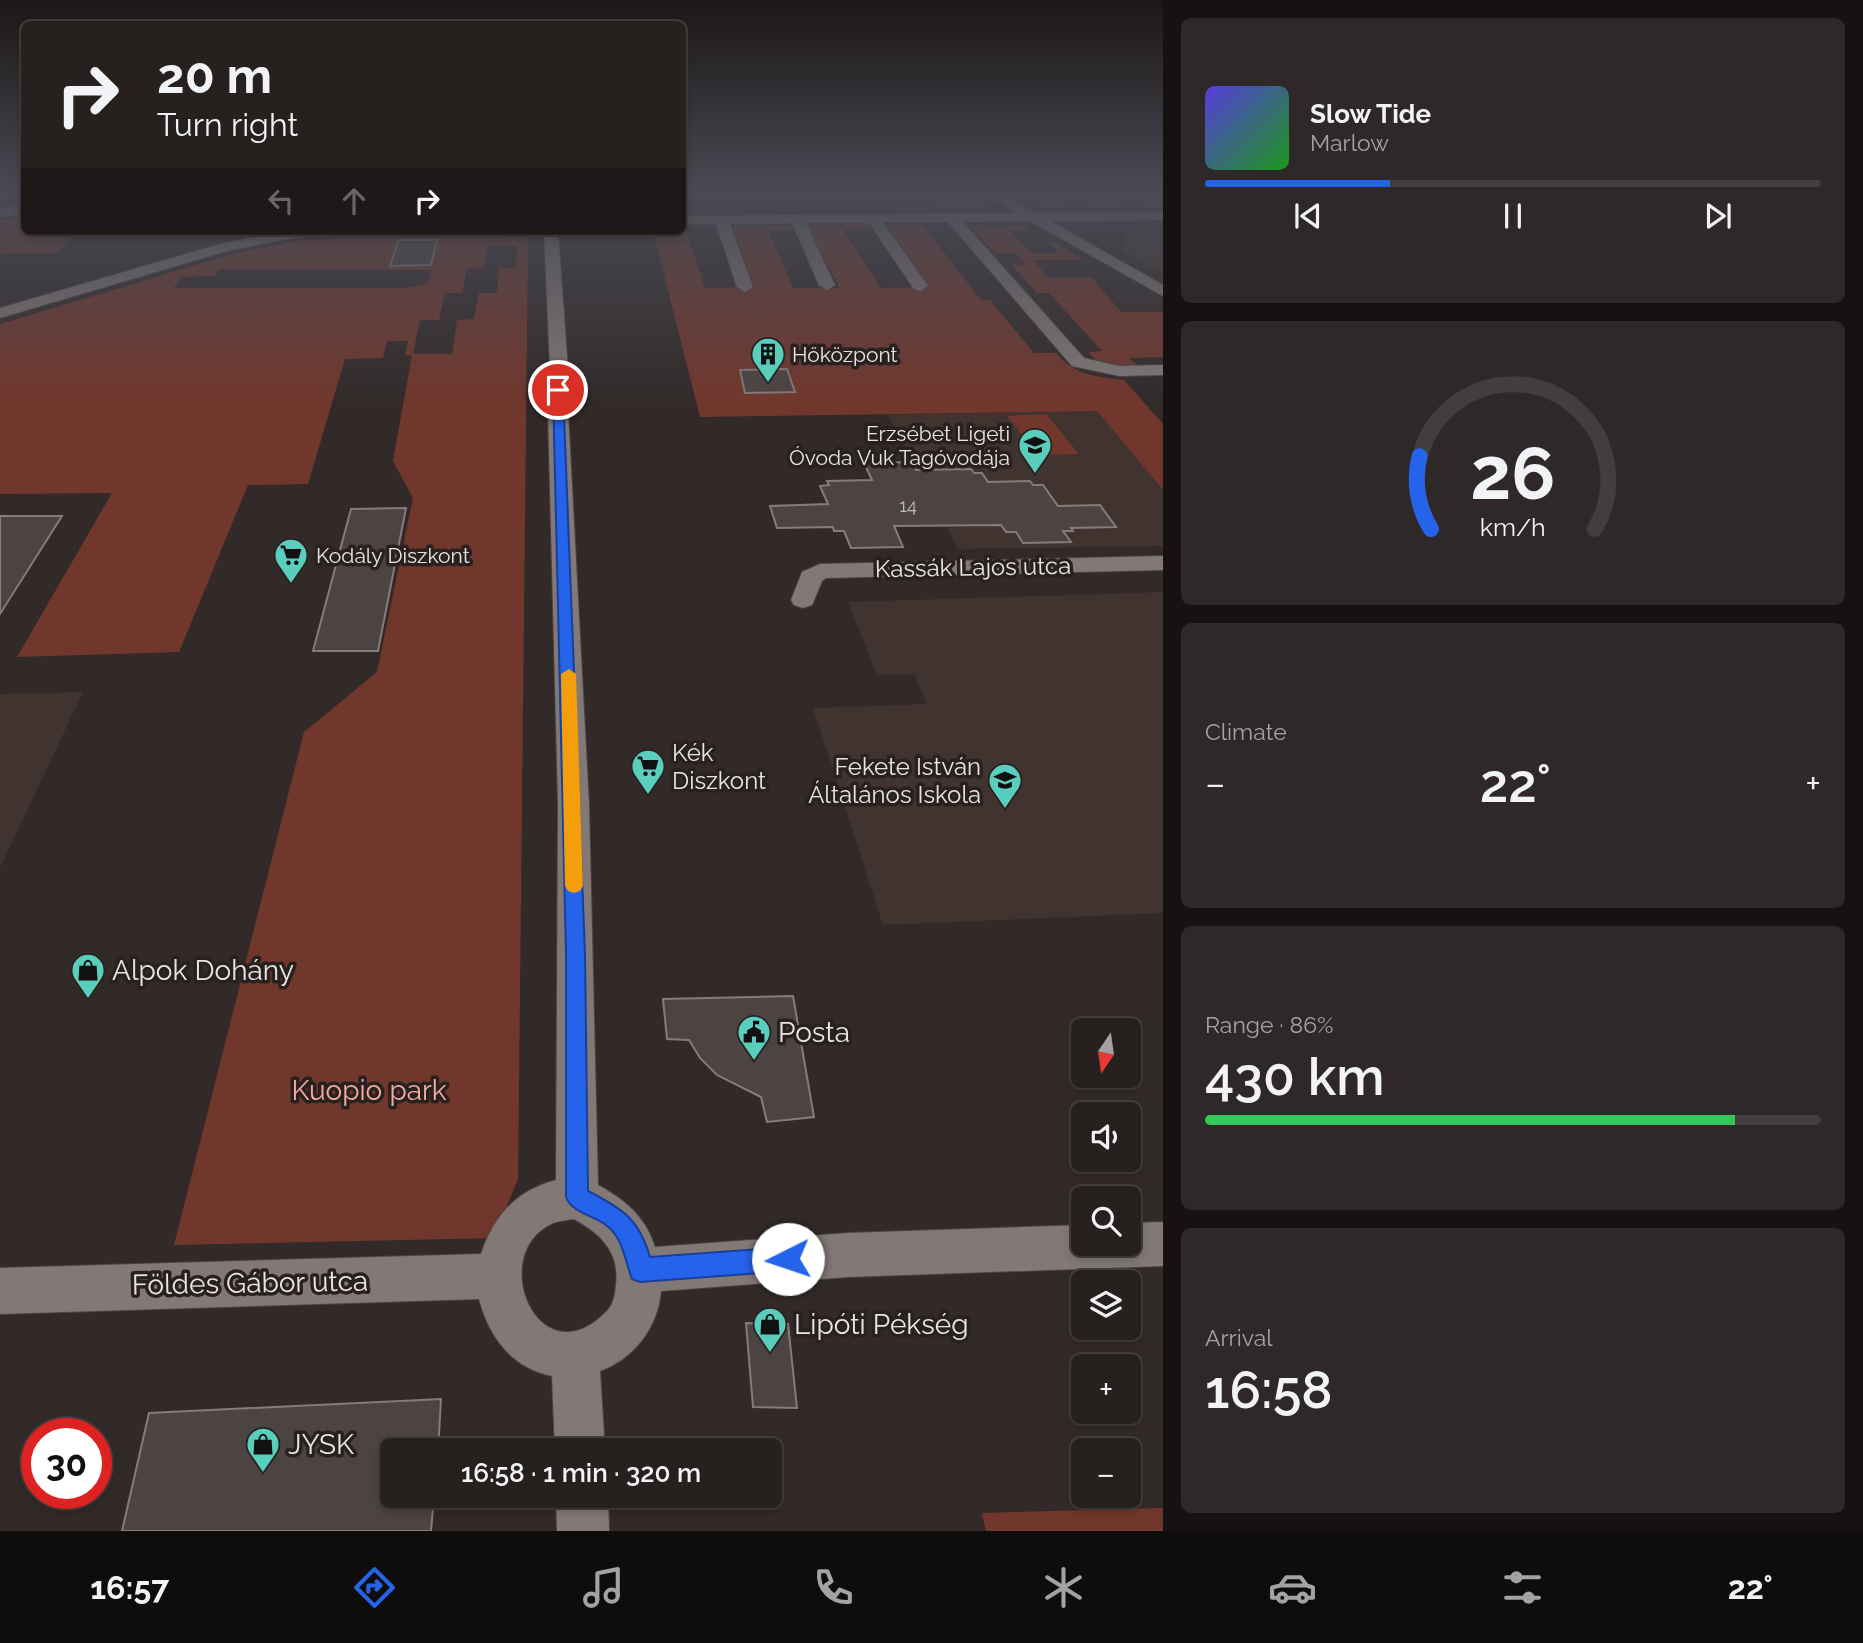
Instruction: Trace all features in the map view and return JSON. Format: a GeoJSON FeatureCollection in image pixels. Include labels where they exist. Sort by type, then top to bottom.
{"type":"FeatureCollection","features":[{"type":"Feature","properties":{"kind":"street"},"geometry":{"type":"LineString","coordinates":[[0,313],[166,264]]}},
{"type":"Feature","properties":{"kind":"street"},"geometry":{"type":"LineString","coordinates":[[553,264],[569,670],[576,954],[577,1197]]}},
{"type":"Feature","properties":{"kind":"street"},"geometry":{"type":"LineString","coordinates":[[737,264],[745,287]]}},
{"type":"Feature","properties":{"kind":"street"},"geometry":{"type":"LineString","coordinates":[[818,264],[827,285]]}},
{"type":"Feature","properties":{"kind":"street"},"geometry":{"type":"LineString","coordinates":[[905,264],[920,286]]}},
{"type":"Feature","properties":{"kind":"street"},"geometry":{"type":"LineString","coordinates":[[994,264],[1078,362],[1119,370],[1163,370]]}},
{"type":"Feature","properties":{"kind":"street"},"geometry":{"type":"LineString","coordinates":[[1116,264],[1163,291]]}},
{"type":"Feature","properties":{"kind":"street","name":"Kassák Lajos utca"},"geometry":{"type":"LineString","coordinates":[[803,600],[811,577],[820,571],[1163,563]]}},
{"type":"Feature","properties":{"kind":"street"},"geometry":{"type":"LineString","coordinates":[[577,1197],[614,1217],[629,1234],[638,1255],[640,1270],[641,1283],[635,1307],[624,1329],[609,1343],[589,1354],[575,1357],[541,1350],[522,1336],[503,1303],[500,1276],[503,1255],[510,1237],[520,1223],[536,1209],[550,1202],[577,1197]]}},
{"type":"Feature","properties":{"kind":"street"},"geometry":{"type":"LineString","coordinates":[[640,1270],[848,1255],[1163,1244]]}},
{"type":"Feature","properties":{"kind":"street","name":"Földes Gábor utca"},"geometry":{"type":"LineString","coordinates":[[0,1291],[500,1276]]}},
{"type":"Feature","properties":{"kind":"street"},"geometry":{"type":"LineString","coordinates":[[575,1357],[579,1438]]}},
{"type":"Feature","properties":{"kind":"street"},"geometry":{"type":"LineString","coordinates":[[582,1508],[583,1531]]}},
{"type":"Feature","properties":{"kind":"shaded area"},"geometry":{"type":"Polygon","coordinates":[[[1146,264],[1163,264],[1163,274],[1146,264]]]}},
{"type":"Feature","properties":{"kind":"shaded area","name":"Erzsébet Ligeti Óvoda Vuk Tagóvodája"},"geometry":{"type":"Polygon","coordinates":[[[1097,410],[1163,490],[1163,546],[958,549],[888,415],[1097,410]]]}},
{"type":"Feature","properties":{"kind":"shaded area","name":"Fekete István Általános Iskola"},"geometry":{"type":"Polygon","coordinates":[[[1163,592],[1163,913],[883,925],[813,708],[927,704],[914,674],[877,675],[848,602],[1163,592]]]}},
{"type":"Feature","properties":{"kind":"shaded area"},"geometry":{"type":"Polygon","coordinates":[[[83,692],[0,868],[0,694],[83,692]]]}},
{"type":"Feature","properties":{"kind":"green space","name":"Kuopio park"},"geometry":{"type":"Polygon","coordinates":[[[198,264],[484,264],[484,268],[467,269],[462,293],[445,293],[439,320],[420,320],[413,354],[452,354],[457,320],[474,319],[479,293],[497,293],[499,268],[528,264],[518,1179],[494,1238],[174,1245],[304,732],[377,672],[413,498],[393,461],[412,355],[405,355],[408,341],[387,341],[383,358],[345,359],[308,484],[248,485],[179,652],[17,657],[112,493],[0,494],[0,324],[198,264]],[[219,269],[215,276],[181,277],[174,288],[405,288],[428,283],[431,270],[219,269]]]}},
{"type":"Feature","properties":{"kind":"green space"},"geometry":{"type":"Polygon","coordinates":[[[661,264],[697,264],[705,288],[754,287],[746,264],[783,264],[793,288],[840,288],[828,264],[865,264],[881,288],[929,287],[914,264],[953,264],[981,300],[990,300],[1034,353],[1056,353],[1078,370],[1095,376],[1124,380],[1163,424],[1163,490],[1097,411],[700,417],[661,264]]]}},
{"type":"Feature","properties":{"kind":"green space"},"geometry":{"type":"Polygon","coordinates":[[[1037,264],[1048,278],[1092,278],[1121,312],[1163,312],[1163,357],[1129,358],[1140,368],[1100,364],[1088,352],[1102,351],[1049,293],[1037,293],[1012,265],[1037,264]]]}},
{"type":"Feature","properties":{"kind":"green space"},"geometry":{"type":"Polygon","coordinates":[[[1046,414],[1079,454],[1038,455],[1007,416],[1046,414]]]}},
{"type":"Feature","properties":{"kind":"green space"},"geometry":{"type":"Polygon","coordinates":[[[1163,1508],[1163,1531],[986,1531],[982,1513],[1163,1508]]]}},
{"type":"Feature","properties":{"kind":"building"},"geometry":{"type":"Polygon","coordinates":[[[391,264],[431,264],[431,265],[391,264]]]}},
{"type":"Feature","properties":{"kind":"building","name":"Hőközpont"},"geometry":{"type":"Polygon","coordinates":[[[787,369],[795,392],[745,393],[740,370],[787,369]]]}},
{"type":"Feature","properties":{"kind":"building"},"geometry":{"type":"Polygon","coordinates":[[[912,462],[916,470],[971,469],[974,473],[982,473],[988,482],[1030,481],[1033,485],[1043,485],[1058,506],[1100,505],[1116,527],[1071,528],[1073,531],[1063,531],[1071,542],[1023,543],[1016,532],[1006,532],[1001,525],[894,526],[903,547],[851,548],[844,531],[834,531],[833,527],[777,528],[770,506],[828,504],[820,486],[829,485],[827,481],[872,480],[864,463],[912,462]]]}},
{"type":"Feature","properties":{"kind":"building"},"geometry":{"type":"Polygon","coordinates":[[[406,508],[378,651],[313,651],[351,509],[406,508]]]}},
{"type":"Feature","properties":{"kind":"building"},"geometry":{"type":"Polygon","coordinates":[[[0,516],[62,516],[0,614],[0,516]]]}},
{"type":"Feature","properties":{"kind":"building","name":"Posta"},"geometry":{"type":"Polygon","coordinates":[[[793,996],[814,1117],[767,1122],[761,1097],[717,1075],[700,1058],[689,1040],[667,1039],[663,999],[793,996]]]}},
{"type":"Feature","properties":{"kind":"building","name":"Lipóti Pékség"},"geometry":{"type":"Polygon","coordinates":[[[746,1323],[788,1324],[797,1408],[753,1407],[746,1323]]]}},
{"type":"Feature","properties":{"kind":"building","name":"JYSK"},"geometry":{"type":"Polygon","coordinates":[[[441,1399],[439,1438],[380,1438],[380,1508],[433,1508],[431,1531],[122,1531],[149,1413],[441,1399]]]}},
{"type":"Feature","properties":{"kind":"slow traffic"},"geometry":{"type":"LineString","coordinates":[[569,674],[574,886]]}},
{"type":"Feature","properties":{"kind":"place","name":"Hőközpont"},"geometry":{"type":"Point","coordinates":[768,384]}},
{"type":"Feature","properties":{"kind":"place","name":"Erzsébet Ligeti Óvoda Vuk Tagóvodája"},"geometry":{"type":"Point","coordinates":[1035,475]}},
{"type":"Feature","properties":{"kind":"place","name":"Kodály Diszkont"},"geometry":{"type":"Point","coordinates":[291,585]}},
{"type":"Feature","properties":{"kind":"place","name":"Kék Diszkont"},"geometry":{"type":"Point","coordinates":[648,796]}},
{"type":"Feature","properties":{"kind":"place","name":"Fekete István Általános Iskola"},"geometry":{"type":"Point","coordinates":[1005,810]}},
{"type":"Feature","properties":{"kind":"place","name":"Alpok Dohány"},"geometry":{"type":"Point","coordinates":[88,1000]}},
{"type":"Feature","properties":{"kind":"place","name":"Posta"},"geometry":{"type":"Point","coordinates":[754,1062]}},
{"type":"Feature","properties":{"kind":"place","name":"Lipóti Pékség"},"geometry":{"type":"Point","coordinates":[770,1354]}},
{"type":"Feature","properties":{"kind":"place","name":"JYSK"},"geometry":{"type":"Point","coordinates":[263,1474]}},
{"type":"Feature","properties":{"kind":"route"},"geometry":{"type":"LineString","coordinates":[[558,390],[576,954],[577,1197],[591,1202],[614,1217],[629,1234],[638,1255],[640,1270],[788,1259]]}}]}
